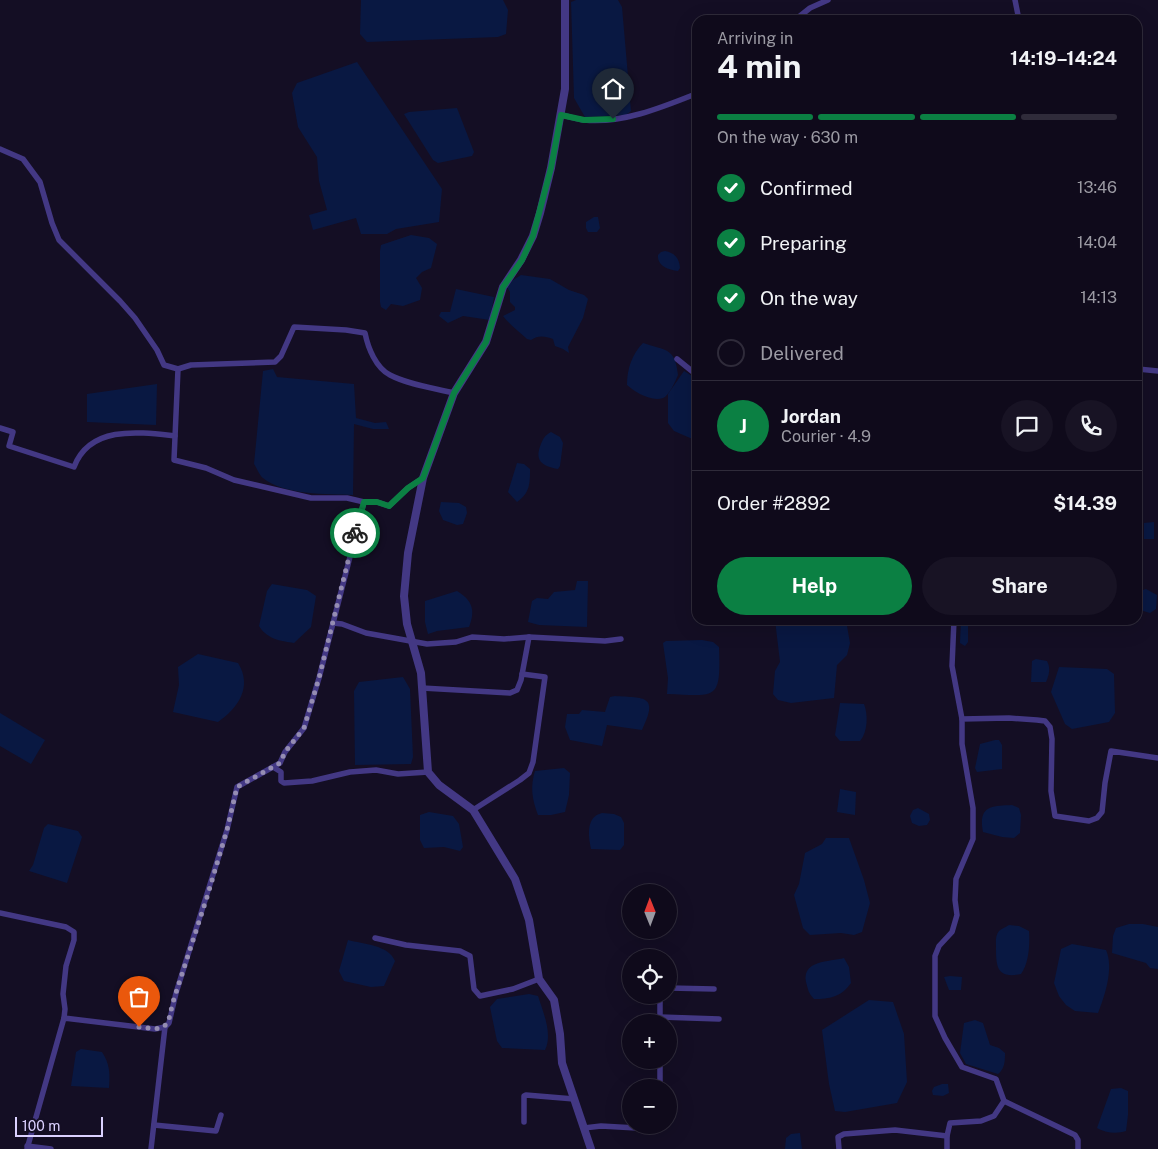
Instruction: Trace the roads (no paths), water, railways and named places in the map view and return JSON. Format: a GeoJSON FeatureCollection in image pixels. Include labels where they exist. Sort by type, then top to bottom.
{"type":"FeatureCollection","features":[{"type":"Feature","properties":{"kind":"street"},"geometry":{"type":"LineString","coordinates":[[565,0],[565,89],[551,168],[533,236],[522,260],[503,287],[486,342],[454,393],[423,478],[408,553],[404,596],[407,624],[421,673],[428,772],[439,785],[472,810],[515,880],[530,920],[539,979],[554,1000],[560,1034],[562,1063],[591,1149]]}},
{"type":"Feature","properties":{"kind":"street"},"geometry":{"type":"LineString","coordinates":[[801,15],[810,8],[828,0]]}},
{"type":"Feature","properties":{"kind":"street"},"geometry":{"type":"LineString","coordinates":[[1015,0],[1018,15]]}},
{"type":"Feature","properties":{"kind":"street"},"geometry":{"type":"LineString","coordinates":[[561,115],[584,120],[613,119],[671,104],[692,95]]}},
{"type":"Feature","properties":{"kind":"street"},"geometry":{"type":"LineString","coordinates":[[0,149],[22,158],[40,182],[52,223],[60,240],[135,318],[157,350],[164,365],[178,369],[191,364],[275,362],[281,356],[294,327],[346,330],[365,333],[367,347],[389,375],[454,393]]}},
{"type":"Feature","properties":{"kind":"street"},"geometry":{"type":"LineString","coordinates":[[677,359],[692,371]]}},
{"type":"Feature","properties":{"kind":"street"},"geometry":{"type":"LineString","coordinates":[[178,369],[174,460],[206,468],[234,480],[311,498],[347,498],[364,502],[377,502],[389,506],[408,488],[423,478]]}},
{"type":"Feature","properties":{"kind":"street"},"geometry":{"type":"LineString","coordinates":[[1142,370],[1158,372]]}},
{"type":"Feature","properties":{"kind":"street"},"geometry":{"type":"LineString","coordinates":[[0,428],[13,432],[9,446],[74,467],[78,456],[96,440],[117,434],[141,433],[175,436]]}},
{"type":"Feature","properties":{"kind":"street"},"geometry":{"type":"LineString","coordinates":[[151,1149],[165,1027],[168,1023],[210,887],[227,830],[237,787],[280,763],[285,752],[304,728],[319,678],[364,502]]}},
{"type":"Feature","properties":{"kind":"street"},"geometry":{"type":"LineString","coordinates":[[333,623],[342,624],[366,633],[427,644],[456,642],[472,637],[504,639],[529,637],[605,641],[621,639]]}},
{"type":"Feature","properties":{"kind":"street"},"geometry":{"type":"LineString","coordinates":[[954,625],[952,666],[962,719],[962,744],[973,808],[973,839],[956,879],[955,900],[957,915],[952,932],[939,946],[935,956],[935,1016],[945,1038],[962,1066],[996,1079],[1004,1101],[1075,1134],[1078,1140],[1078,1149]]}},
{"type":"Feature","properties":{"kind":"street"},"geometry":{"type":"LineString","coordinates":[[422,688],[510,693],[517,690],[529,637]]}},
{"type":"Feature","properties":{"kind":"street"},"geometry":{"type":"LineString","coordinates":[[472,810],[529,773],[533,762],[545,677],[522,674]]}},
{"type":"Feature","properties":{"kind":"street"},"geometry":{"type":"LineString","coordinates":[[962,719],[1009,718],[1045,721],[1050,727],[1052,739],[1051,791],[1054,816],[1088,821],[1096,818],[1102,812],[1111,751],[1158,758]]}},
{"type":"Feature","properties":{"kind":"street"},"geometry":{"type":"LineString","coordinates":[[274,767],[281,772],[281,781],[284,783],[312,781],[376,770],[398,774],[428,772]]}},
{"type":"Feature","properties":{"kind":"street"},"geometry":{"type":"LineString","coordinates":[[0,912],[66,927],[74,932],[74,940],[66,966],[63,994],[64,1018],[27,1148],[51,1149]]}},
{"type":"Feature","properties":{"kind":"street"},"geometry":{"type":"LineString","coordinates":[[375,938],[406,945],[460,951],[470,956],[474,990],[480,996],[513,989],[539,979]]}},
{"type":"Feature","properties":{"kind":"street"},"geometry":{"type":"LineString","coordinates":[[677,988],[714,989]]}},
{"type":"Feature","properties":{"kind":"street"},"geometry":{"type":"LineString","coordinates":[[64,1018],[155,1029],[165,1027]]}},
{"type":"Feature","properties":{"kind":"street"},"geometry":{"type":"LineString","coordinates":[[677,1020],[719,1019]]}},
{"type":"Feature","properties":{"kind":"street"},"geometry":{"type":"LineString","coordinates":[[524,1122],[523,1102],[526,1095],[574,1099]]}},
{"type":"Feature","properties":{"kind":"street"},"geometry":{"type":"LineString","coordinates":[[947,1149],[950,1123],[981,1121],[994,1116],[1004,1101]]}},
{"type":"Feature","properties":{"kind":"street"},"geometry":{"type":"LineString","coordinates":[[154,1125],[216,1131],[221,1115]]}},
{"type":"Feature","properties":{"kind":"street"},"geometry":{"type":"LineString","coordinates":[[584,1128],[622,1127]]}},
{"type":"Feature","properties":{"kind":"street"},"geometry":{"type":"LineString","coordinates":[[839,1149],[838,1137],[844,1134],[895,1130],[947,1136]]}},
{"type":"Feature","properties":{"kind":"water"},"geometry":{"type":"Polygon","coordinates":[[[361,0],[503,0],[508,10],[506,34],[498,37],[367,42],[360,34],[361,0]]]}},
{"type":"Feature","properties":{"kind":"water"},"geometry":{"type":"Polygon","coordinates":[[[576,0],[618,0],[622,7],[631,111],[626,115],[585,117],[574,98],[571,2],[576,0]]]}},
{"type":"Feature","properties":{"kind":"water"},"geometry":{"type":"Polygon","coordinates":[[[357,62],[442,189],[439,222],[396,229],[387,234],[361,234],[356,218],[313,230],[309,215],[327,210],[319,181],[317,157],[298,127],[292,93],[297,83],[357,62]]]}},
{"type":"Feature","properties":{"kind":"water"},"geometry":{"type":"Polygon","coordinates":[[[457,108],[474,152],[472,156],[438,163],[433,160],[404,114],[457,108]]]}},
{"type":"Feature","properties":{"kind":"water"},"geometry":{"type":"Polygon","coordinates":[[[594,217],[598,217],[600,228],[597,232],[588,232],[586,222],[594,217]]]}},
{"type":"Feature","properties":{"kind":"water"},"geometry":{"type":"Polygon","coordinates":[[[411,235],[429,238],[437,244],[431,268],[422,272],[416,278],[422,288],[420,300],[403,306],[391,304],[386,310],[381,307],[380,302],[381,245],[411,235]]]}},
{"type":"Feature","properties":{"kind":"water"},"geometry":{"type":"Polygon","coordinates":[[[665,251],[674,255],[679,261],[680,268],[678,271],[671,270],[659,262],[658,255],[665,251]]]}},
{"type":"Feature","properties":{"kind":"water"},"geometry":{"type":"Polygon","coordinates":[[[521,275],[550,279],[569,290],[584,295],[588,299],[583,318],[568,347],[569,353],[555,346],[553,339],[550,338],[536,337],[531,340],[527,339],[503,316],[515,310],[515,307],[510,302],[510,292],[507,287],[521,275]]]}},
{"type":"Feature","properties":{"kind":"water"},"geometry":{"type":"Polygon","coordinates":[[[456,289],[494,297],[490,320],[463,316],[448,323],[439,316],[441,312],[450,312],[456,289]]]}},
{"type":"Feature","properties":{"kind":"water"},"geometry":{"type":"Polygon","coordinates":[[[643,343],[668,352],[672,355],[677,366],[678,375],[670,391],[663,398],[653,399],[627,385],[631,362],[643,343]]]}},
{"type":"Feature","properties":{"kind":"water"},"geometry":{"type":"Polygon","coordinates":[[[273,369],[277,377],[354,384],[356,418],[375,423],[386,422],[389,429],[373,429],[354,424],[353,495],[293,491],[272,484],[260,475],[254,464],[263,371],[273,369]]]}},
{"type":"Feature","properties":{"kind":"water"},"geometry":{"type":"Polygon","coordinates":[[[684,371],[692,376],[692,439],[674,431],[668,423],[668,394],[684,371]]]}},
{"type":"Feature","properties":{"kind":"water"},"geometry":{"type":"Polygon","coordinates":[[[157,384],[156,425],[87,422],[87,394],[157,384]]]}},
{"type":"Feature","properties":{"kind":"water"},"geometry":{"type":"Polygon","coordinates":[[[551,432],[560,437],[563,443],[558,469],[541,462],[538,455],[542,442],[551,432]]]}},
{"type":"Feature","properties":{"kind":"water"},"geometry":{"type":"Polygon","coordinates":[[[517,463],[524,464],[530,469],[530,479],[525,495],[517,502],[508,492],[517,463]]]}},
{"type":"Feature","properties":{"kind":"water"},"geometry":{"type":"Polygon","coordinates":[[[441,502],[459,503],[466,507],[467,513],[463,524],[457,525],[443,520],[439,511],[441,502]]]}},
{"type":"Feature","properties":{"kind":"water"},"geometry":{"type":"Polygon","coordinates":[[[1154,522],[1154,539],[1144,539],[1144,523],[1154,522]]]}},
{"type":"Feature","properties":{"kind":"water"},"geometry":{"type":"Polygon","coordinates":[[[577,581],[588,581],[587,627],[539,625],[528,622],[532,601],[537,598],[548,599],[554,592],[575,590],[577,581]]]}},
{"type":"Feature","properties":{"kind":"water"},"geometry":{"type":"Polygon","coordinates":[[[272,584],[307,590],[316,596],[311,627],[294,643],[270,637],[259,626],[267,591],[272,584]]]}},
{"type":"Feature","properties":{"kind":"water"},"geometry":{"type":"Polygon","coordinates":[[[1146,589],[1157,595],[1156,609],[1150,613],[1142,611],[1142,590],[1146,589]]]}},
{"type":"Feature","properties":{"kind":"water"},"geometry":{"type":"Polygon","coordinates":[[[457,591],[466,598],[471,606],[472,615],[469,627],[428,634],[425,622],[425,601],[457,591]]]}},
{"type":"Feature","properties":{"kind":"water"},"geometry":{"type":"Polygon","coordinates":[[[776,625],[847,625],[850,643],[847,655],[837,665],[834,698],[791,703],[778,700],[773,694],[775,671],[780,662],[776,625]]]}},
{"type":"Feature","properties":{"kind":"water"},"geometry":{"type":"Polygon","coordinates":[[[961,625],[968,625],[968,642],[965,646],[960,643],[961,625]]]}},
{"type":"Feature","properties":{"kind":"water"},"geometry":{"type":"Polygon","coordinates":[[[702,640],[713,642],[719,647],[719,677],[717,686],[706,694],[667,694],[668,678],[663,643],[666,641],[702,640]]]}},
{"type":"Feature","properties":{"kind":"water"},"geometry":{"type":"Polygon","coordinates":[[[198,654],[238,663],[242,672],[244,689],[241,696],[232,710],[218,722],[173,712],[179,685],[178,667],[198,654]]]}},
{"type":"Feature","properties":{"kind":"water"},"geometry":{"type":"Polygon","coordinates":[[[1036,659],[1047,661],[1049,672],[1046,682],[1031,682],[1032,661],[1036,659]]]}},
{"type":"Feature","properties":{"kind":"water"},"geometry":{"type":"Polygon","coordinates":[[[1059,667],[1107,669],[1114,674],[1115,713],[1109,722],[1072,729],[1065,724],[1051,692],[1059,667]]]}},
{"type":"Feature","properties":{"kind":"water"},"geometry":{"type":"Polygon","coordinates":[[[403,677],[410,689],[413,757],[411,764],[355,765],[354,691],[359,682],[403,677]]]}},
{"type":"Feature","properties":{"kind":"water"},"geometry":{"type":"Polygon","coordinates":[[[610,697],[641,698],[649,704],[647,719],[642,730],[607,725],[602,746],[570,740],[565,727],[567,714],[579,714],[582,710],[605,712],[610,697]]]}},
{"type":"Feature","properties":{"kind":"water"},"geometry":{"type":"Polygon","coordinates":[[[840,703],[864,704],[866,713],[865,733],[860,741],[840,741],[835,735],[840,703]]]}},
{"type":"Feature","properties":{"kind":"water"},"geometry":{"type":"Polygon","coordinates":[[[0,713],[45,740],[31,764],[0,746],[0,713]]]}},
{"type":"Feature","properties":{"kind":"water"},"geometry":{"type":"Polygon","coordinates":[[[999,740],[1002,745],[1002,769],[977,772],[975,768],[980,744],[999,740]]]}},
{"type":"Feature","properties":{"kind":"water"},"geometry":{"type":"Polygon","coordinates":[[[564,768],[570,773],[569,795],[565,812],[538,815],[532,793],[535,771],[564,768]]]}},
{"type":"Feature","properties":{"kind":"water"},"geometry":{"type":"Polygon","coordinates":[[[840,789],[856,792],[855,815],[837,812],[840,789]]]}},
{"type":"Feature","properties":{"kind":"water"},"geometry":{"type":"Polygon","coordinates":[[[1012,805],[1019,808],[1021,815],[1020,833],[1014,838],[983,832],[982,817],[984,812],[992,807],[1012,805]]]}},
{"type":"Feature","properties":{"kind":"water"},"geometry":{"type":"Polygon","coordinates":[[[918,808],[929,814],[930,820],[927,825],[919,826],[912,823],[910,816],[913,810],[918,808]]]}},
{"type":"Feature","properties":{"kind":"water"},"geometry":{"type":"Polygon","coordinates":[[[429,812],[453,816],[459,824],[463,847],[460,851],[444,847],[424,848],[420,840],[420,815],[429,812]]]}},
{"type":"Feature","properties":{"kind":"water"},"geometry":{"type":"Polygon","coordinates":[[[602,813],[621,817],[624,823],[624,845],[620,850],[591,849],[589,827],[593,818],[602,813]]]}},
{"type":"Feature","properties":{"kind":"water"},"geometry":{"type":"Polygon","coordinates":[[[48,824],[78,831],[82,837],[67,883],[29,871],[33,865],[44,828],[48,824]]]}},
{"type":"Feature","properties":{"kind":"water"},"geometry":{"type":"Polygon","coordinates":[[[826,838],[849,838],[864,880],[870,903],[862,932],[854,935],[841,933],[810,935],[803,928],[794,895],[799,884],[805,853],[822,844],[826,838]]]}},
{"type":"Feature","properties":{"kind":"water"},"geometry":{"type":"Polygon","coordinates":[[[1129,924],[1158,927],[1158,969],[1150,968],[1146,963],[1112,953],[1113,936],[1116,928],[1129,924]]]}},
{"type":"Feature","properties":{"kind":"water"},"geometry":{"type":"Polygon","coordinates":[[[1009,925],[1019,926],[1029,931],[1027,959],[1021,974],[1007,975],[998,966],[996,954],[997,935],[1000,930],[1009,925]]]}},
{"type":"Feature","properties":{"kind":"water"},"geometry":{"type":"Polygon","coordinates":[[[348,940],[381,948],[392,956],[395,961],[384,986],[371,987],[344,981],[339,971],[348,940]]]}},
{"type":"Feature","properties":{"kind":"water"},"geometry":{"type":"Polygon","coordinates":[[[1072,944],[1106,950],[1109,973],[1106,990],[1098,1013],[1075,1011],[1066,1005],[1059,996],[1054,983],[1061,949],[1072,944]]]}},
{"type":"Feature","properties":{"kind":"water"},"geometry":{"type":"Polygon","coordinates":[[[844,958],[849,967],[851,983],[835,996],[814,999],[809,993],[806,982],[808,970],[818,963],[844,958]]]}},
{"type":"Feature","properties":{"kind":"water"},"geometry":{"type":"Polygon","coordinates":[[[944,977],[962,977],[961,990],[949,990],[944,977]]]}},
{"type":"Feature","properties":{"kind":"water"},"geometry":{"type":"Polygon","coordinates":[[[529,994],[538,996],[545,1016],[548,1037],[545,1050],[502,1048],[497,1041],[490,1007],[497,999],[529,994]]]}},
{"type":"Feature","properties":{"kind":"water"},"geometry":{"type":"Polygon","coordinates":[[[869,1000],[893,1002],[904,1034],[907,1082],[897,1103],[845,1112],[835,1111],[829,1084],[822,1030],[869,1000]]]}},
{"type":"Feature","properties":{"kind":"water"},"geometry":{"type":"Polygon","coordinates":[[[975,1020],[983,1023],[990,1045],[999,1048],[1005,1053],[1003,1067],[998,1074],[966,1064],[960,1053],[964,1023],[975,1020]]]}},
{"type":"Feature","properties":{"kind":"water"},"geometry":{"type":"Polygon","coordinates":[[[81,1049],[102,1052],[109,1069],[109,1088],[71,1086],[76,1052],[81,1049]]]}},
{"type":"Feature","properties":{"kind":"water"},"geometry":{"type":"Polygon","coordinates":[[[948,1084],[949,1093],[943,1096],[933,1095],[934,1087],[948,1084]]]}},
{"type":"Feature","properties":{"kind":"water"},"geometry":{"type":"Polygon","coordinates":[[[1121,1088],[1128,1091],[1126,1131],[1111,1132],[1097,1128],[1111,1089],[1121,1088]]]}},
{"type":"Feature","properties":{"kind":"water"},"geometry":{"type":"Polygon","coordinates":[[[800,1133],[802,1149],[785,1149],[786,1138],[791,1134],[800,1133]]]}}]}
